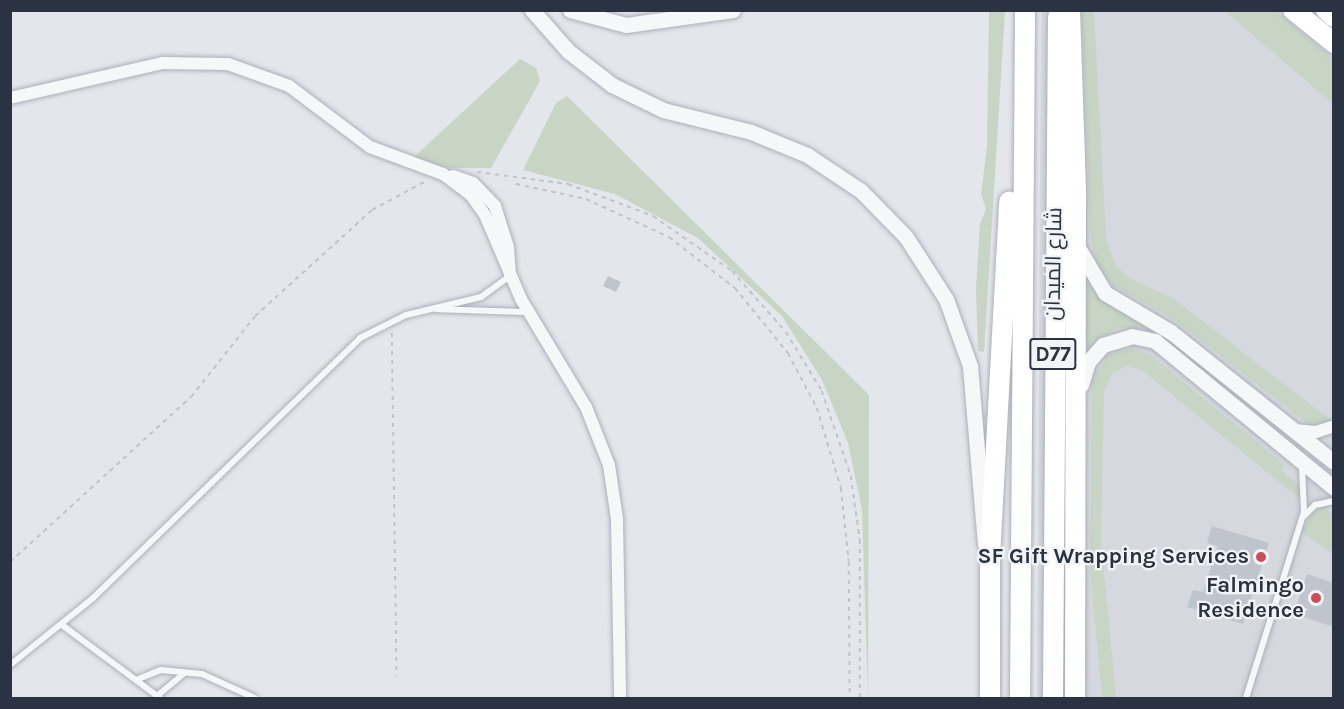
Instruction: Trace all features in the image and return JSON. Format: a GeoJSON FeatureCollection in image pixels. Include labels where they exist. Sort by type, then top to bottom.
{"type":"FeatureCollection","features":[{"type":"Feature","properties":{"kind":"main road","name":"شارع الميدان"},"geometry":{"type":"LineString","coordinates":[[1020,699],[1025,10]]}},
{"type":"Feature","properties":{"kind":"main road","name":"شارع الميدان"},"geometry":{"type":"LineString","coordinates":[[1053,699],[1058,10]]}},
{"type":"Feature","properties":{"kind":"main road"},"geometry":{"type":"LineString","coordinates":[[1070,10],[1075,240],[1075,699]]}},
{"type":"Feature","properties":{"kind":"main road"},"geometry":{"type":"LineString","coordinates":[[1293,10],[1334,43]]}},
{"type":"Feature","properties":{"kind":"main road"},"geometry":{"type":"LineString","coordinates":[[1326,10],[1334,17]]}},
{"type":"Feature","properties":{"kind":"main road"},"geometry":{"type":"LineString","coordinates":[[990,699],[990,556],[1012,150],[1024,77]]}},
{"type":"Feature","properties":{"kind":"main road"},"geometry":{"type":"LineString","coordinates":[[1075,622],[1086,699]]}},
{"type":"Feature","properties":{"kind":"street"},"geometry":{"type":"LineString","coordinates":[[532,10],[568,51],[612,85],[663,110],[751,132],[807,155],[861,191],[906,237],[946,299],[970,366],[979,424],[982,529],[990,556]]}},
{"type":"Feature","properties":{"kind":"street"},"geometry":{"type":"LineString","coordinates":[[570,10],[626,25],[733,10]]}},
{"type":"Feature","properties":{"kind":"street"},"geometry":{"type":"LineString","coordinates":[[10,98],[163,63],[228,64],[290,86],[370,147],[443,174],[479,204],[528,312],[580,397],[609,465],[616,519],[620,699]]}},
{"type":"Feature","properties":{"kind":"street"},"geometry":{"type":"LineString","coordinates":[[1075,240],[1105,293],[1171,332],[1334,462]]}},
{"type":"Feature","properties":{"kind":"street"},"geometry":{"type":"LineString","coordinates":[[1075,438],[1088,362],[1110,341],[1140,337],[1161,345],[1334,488]]}},
{"type":"Feature","properties":{"kind":"street"},"geometry":{"type":"LineString","coordinates":[[1293,429],[1316,432],[1334,426]]}},
{"type":"Feature","properties":{"kind":"lane"},"geometry":{"type":"LineString","coordinates":[[10,665],[62,625],[351,346],[392,320],[482,297],[510,276]]}},
{"type":"Feature","properties":{"kind":"lane"},"geometry":{"type":"LineString","coordinates":[[436,309],[528,312]]}},
{"type":"Feature","properties":{"kind":"lane"},"geometry":{"type":"LineString","coordinates":[[1246,699],[1302,519],[1306,491],[1298,458]]}},
{"type":"Feature","properties":{"kind":"lane"},"geometry":{"type":"LineString","coordinates":[[1302,519],[1315,505],[1334,501]]}},
{"type":"Feature","properties":{"kind":"lane"},"geometry":{"type":"LineString","coordinates":[[62,625],[159,697],[184,673]]}},
{"type":"Feature","properties":{"kind":"lane"},"geometry":{"type":"LineString","coordinates":[[136,680],[161,670],[184,673],[222,680],[255,699]]}},
{"type":"Feature","properties":{"kind":"path"},"geometry":{"type":"LineString","coordinates":[[471,172],[568,184],[653,216],[732,271],[786,332],[822,391],[851,476],[860,540],[860,699]]}},
{"type":"Feature","properties":{"kind":"path"},"geometry":{"type":"LineString","coordinates":[[10,562],[179,409],[242,328],[361,220],[398,194],[443,174]]}},
{"type":"Feature","properties":{"kind":"path"},"geometry":{"type":"LineString","coordinates":[[516,184],[594,202],[669,237],[735,288],[788,353],[817,408],[841,488],[849,562],[850,699]]}},
{"type":"Feature","properties":{"kind":"path"},"geometry":{"type":"LineString","coordinates":[[392,320],[397,676]]}},
{"type":"Feature","properties":{"kind":"shaded area"},"geometry":{"type":"Polygon","coordinates":[[[1041,11],[1333,11],[1333,698],[1037,698],[1041,11]]]}},
{"type":"Feature","properties":{"kind":"green space"},"geometry":{"type":"Polygon","coordinates":[[[989,11],[1005,11],[984,352],[978,351],[976,288],[980,224],[986,209],[981,194],[987,148],[989,11]]]}},
{"type":"Feature","properties":{"kind":"green space"},"geometry":{"type":"Polygon","coordinates":[[[1082,11],[1094,11],[1106,237],[1115,265],[1131,279],[1174,299],[1332,421],[1314,428],[1172,318],[1114,286],[1098,266],[1091,242],[1082,11]]]}},
{"type":"Feature","properties":{"kind":"green space"},"geometry":{"type":"Polygon","coordinates":[[[1225,11],[1275,11],[1333,59],[1333,104],[1225,11]]]}},
{"type":"Feature","properties":{"kind":"green space"},"geometry":{"type":"Polygon","coordinates":[[[520,59],[536,68],[540,81],[491,168],[450,168],[414,157],[520,59]]]}},
{"type":"Feature","properties":{"kind":"green space"},"geometry":{"type":"Polygon","coordinates":[[[567,96],[869,395],[868,698],[862,509],[848,443],[822,380],[782,316],[698,238],[615,194],[523,170],[556,103],[567,96]]]}},
{"type":"Feature","properties":{"kind":"green space"},"geometry":{"type":"Polygon","coordinates":[[[1082,276],[1106,303],[1154,329],[1116,328],[1084,352],[1082,276]]]}},
{"type":"Feature","properties":{"kind":"green space"},"geometry":{"type":"Polygon","coordinates":[[[1131,348],[1149,354],[1285,465],[1281,470],[1303,489],[1301,500],[1143,371],[1127,366],[1112,373],[1104,391],[1101,541],[1116,698],[1102,698],[1090,569],[1092,381],[1108,355],[1131,348]]]}},
{"type":"Feature","properties":{"kind":"green space"},"geometry":{"type":"Polygon","coordinates":[[[1324,507],[1333,515],[1333,554],[1302,532],[1312,513],[1324,507]]]}},
{"type":"Feature","properties":{"kind":"building"},"geometry":{"type":"Polygon","coordinates":[[[608,276],[621,282],[616,292],[603,286],[608,276]]]}},
{"type":"Feature","properties":{"kind":"building"},"geometry":{"type":"Polygon","coordinates":[[[1212,526],[1269,543],[1243,624],[1187,607],[1193,590],[1203,592],[1218,546],[1207,543],[1212,526]]]}},
{"type":"Feature","properties":{"kind":"building","name":"Falmingo Residence"},"geometry":{"type":"Polygon","coordinates":[[[1307,574],[1334,583],[1334,627],[1294,614],[1307,574]]]}},
{"type":"Feature","properties":{"kind":"place","name":"SF Gift Wrapping Services"},"geometry":{"type":"Point","coordinates":[1261,557]}},
{"type":"Feature","properties":{"kind":"place","name":"Falmingo Residence"},"geometry":{"type":"Point","coordinates":[1316,598]}}]}
